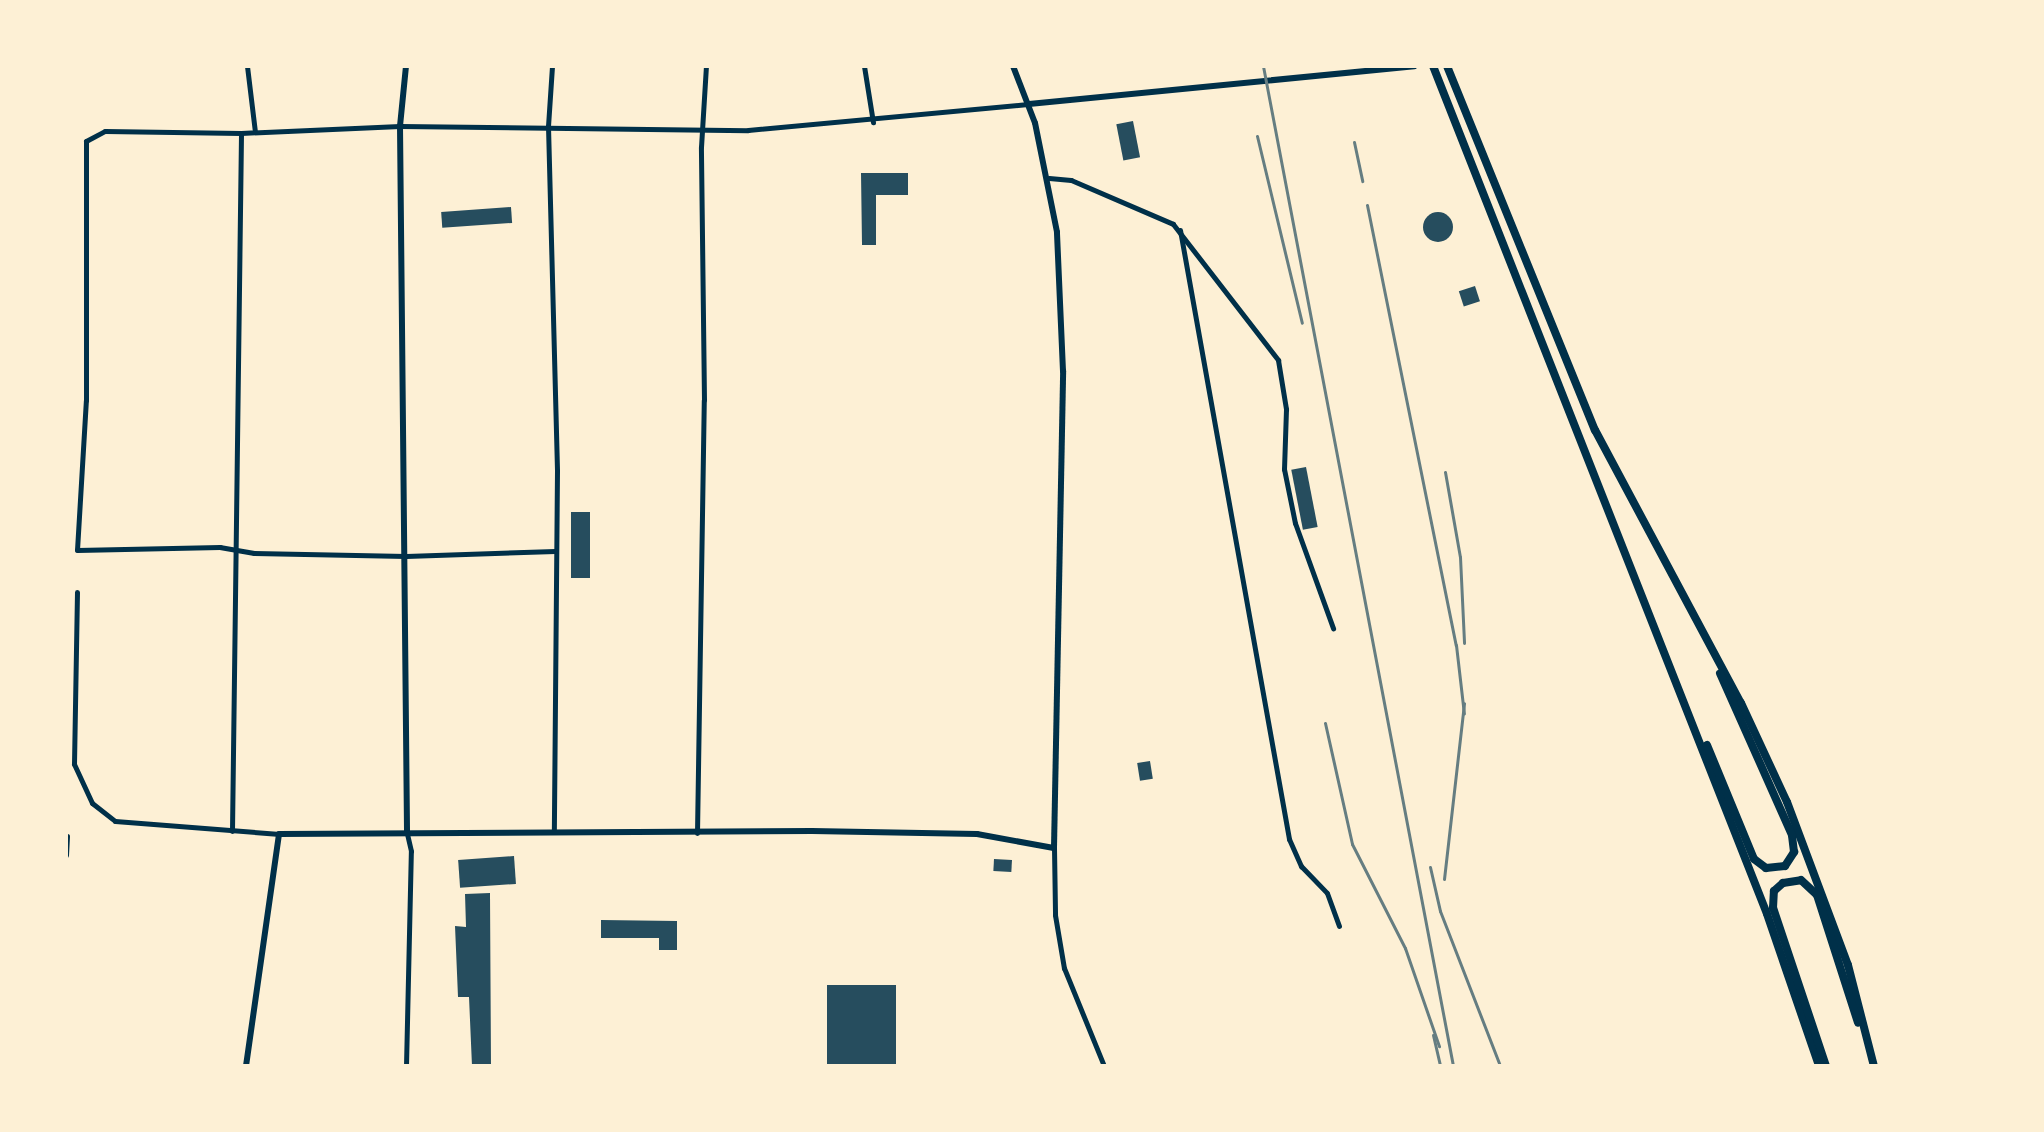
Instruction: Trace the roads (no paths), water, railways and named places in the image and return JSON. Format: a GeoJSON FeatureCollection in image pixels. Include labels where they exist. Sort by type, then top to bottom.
{"type":"FeatureCollection","features":[{"type":"Feature","properties":{"kind":"highway"},"geometry":{"type":"LineString","coordinates":[[1433,66],[1767,914],[1819,1066]]}},
{"type":"Feature","properties":{"kind":"highway"},"geometry":{"type":"LineString","coordinates":[[1447,66],[1595,430],[1748,716],[1800,833],[1848,965],[1873,1066]]}},
{"type":"Feature","properties":{"kind":"highway"},"geometry":{"type":"LineString","coordinates":[[1678,686],[1754,859],[1766,868],[1785,866],[1794,852],[1792,835],[1684,597]]}},
{"type":"Feature","properties":{"kind":"highway"},"geometry":{"type":"LineString","coordinates":[[1826,1066],[1773,908],[1776,888],[1792,880],[1805,881],[1817,895],[1873,1066]]}},
{"type":"Feature","properties":{"kind":"street"},"geometry":{"type":"LineString","coordinates":[[247,66],[255,132]]}},
{"type":"Feature","properties":{"kind":"street"},"geometry":{"type":"LineString","coordinates":[[406,66],[400,126],[407,833],[411,851],[406,1066]]}},
{"type":"Feature","properties":{"kind":"street"},"geometry":{"type":"LineString","coordinates":[[552,66],[548,126],[555,551],[554,832]]}},
{"type":"Feature","properties":{"kind":"street"},"geometry":{"type":"LineString","coordinates":[[697,834],[706,66]]}},
{"type":"Feature","properties":{"kind":"street"},"geometry":{"type":"LineString","coordinates":[[864,66],[873,122]]}},
{"type":"Feature","properties":{"kind":"street"},"geometry":{"type":"LineString","coordinates":[[1013,66],[1029,104],[1049,178],[1057,232],[1063,371],[1055,915],[1064,968],[1104,1066]]}},
{"type":"Feature","properties":{"kind":"street"},"geometry":{"type":"LineString","coordinates":[[555,551],[406,556],[238,550],[77,550],[86,400],[86,141],[105,131],[241,133],[400,126],[704,130],[873,122],[1414,66]]}},
{"type":"Feature","properties":{"kind":"street"},"geometry":{"type":"LineString","coordinates":[[232,831],[241,133]]}},
{"type":"Feature","properties":{"kind":"street"},"geometry":{"type":"LineString","coordinates":[[1049,178],[1081,184],[1180,230],[1278,360],[1286,409],[1284,469],[1295,523],[1333,628]]}},
{"type":"Feature","properties":{"kind":"street"},"geometry":{"type":"LineString","coordinates":[[1180,230],[1289,839],[1301,866],[1327,893],[1339,926]]}},
{"type":"Feature","properties":{"kind":"street"},"geometry":{"type":"LineString","coordinates":[[77,592],[74,764],[92,803],[115,821],[279,834],[977,834],[1054,848]]}},
{"type":"Feature","properties":{"kind":"street"},"geometry":{"type":"LineString","coordinates":[[246,1066],[279,834]]}},
{"type":"Feature","properties":{"kind":"street"},"geometry":{"type":"LineString","coordinates":[[66,855],[67,836]]}},
{"type":"Feature","properties":{"kind":"railway"},"geometry":{"type":"LineString","coordinates":[[1263,66],[1453,1066]]}},
{"type":"Feature","properties":{"kind":"railway"},"geometry":{"type":"LineString","coordinates":[[1257,136],[1302,323]]}},
{"type":"Feature","properties":{"kind":"railway"},"geometry":{"type":"LineString","coordinates":[[1354,142],[1362,181]]}},
{"type":"Feature","properties":{"kind":"railway"},"geometry":{"type":"LineString","coordinates":[[1367,205],[1456,645],[1464,714]]}},
{"type":"Feature","properties":{"kind":"railway"},"geometry":{"type":"LineString","coordinates":[[1445,472],[1460,557],[1464,643]]}},
{"type":"Feature","properties":{"kind":"railway"},"geometry":{"type":"LineString","coordinates":[[1444,879],[1464,703]]}},
{"type":"Feature","properties":{"kind":"railway"},"geometry":{"type":"LineString","coordinates":[[1325,723],[1352,844],[1405,948],[1439,1046]]}},
{"type":"Feature","properties":{"kind":"railway"},"geometry":{"type":"LineString","coordinates":[[1430,867],[1440,911],[1500,1066]]}},
{"type":"Feature","properties":{"kind":"railway"},"geometry":{"type":"LineString","coordinates":[[1433,1035],[1440,1066]]}}]}
